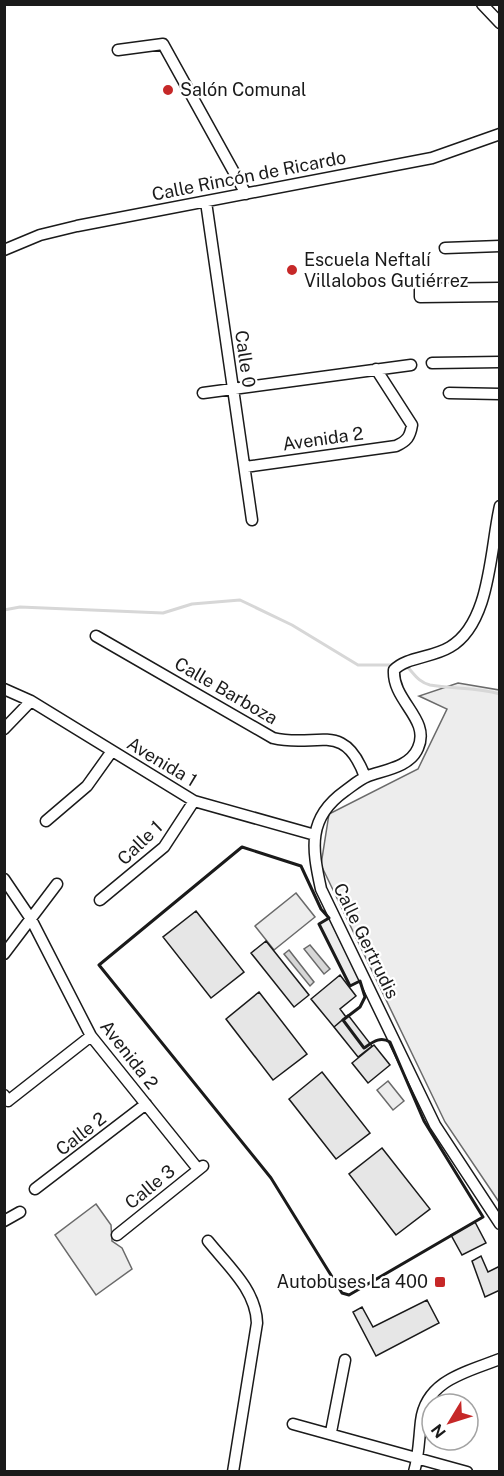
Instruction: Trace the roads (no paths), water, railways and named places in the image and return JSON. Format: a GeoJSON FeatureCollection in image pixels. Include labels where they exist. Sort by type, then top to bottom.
{"type":"FeatureCollection","features":[{"type":"Feature","properties":{"kind":"street"},"geometry":{"type":"LineString","coordinates":[[482,4],[500,23]]}},
{"type":"Feature","properties":{"kind":"street"},"geometry":{"type":"LineString","coordinates":[[118,50],[163,44],[246,194]]}},
{"type":"Feature","properties":{"kind":"street","name":"Calle Rincón de Ricardo"},"geometry":{"type":"LineString","coordinates":[[4,250],[40,235],[77,226],[432,158],[500,134]]}},
{"type":"Feature","properties":{"kind":"street","name":"Calle 0"},"geometry":{"type":"LineString","coordinates":[[206,202],[252,520]]}},
{"type":"Feature","properties":{"kind":"street"},"geometry":{"type":"LineString","coordinates":[[445,248],[500,246]]}},
{"type":"Feature","properties":{"kind":"street"},"geometry":{"type":"LineString","coordinates":[[500,288],[420,289],[420,297],[500,296]]}},
{"type":"Feature","properties":{"kind":"street"},"geometry":{"type":"LineString","coordinates":[[432,363],[500,362]]}},
{"type":"Feature","properties":{"kind":"street"},"geometry":{"type":"LineString","coordinates":[[203,393],[411,365]]}},
{"type":"Feature","properties":{"kind":"street","name":"Avenida 2"},"geometry":{"type":"LineString","coordinates":[[245,467],[396,446],[406,441],[410,435],[411,425],[376,369]]}},
{"type":"Feature","properties":{"kind":"street"},"geometry":{"type":"LineString","coordinates":[[449,393],[500,394]]}},
{"type":"Feature","properties":{"kind":"street","name":"Calle Gertrudis"},"geometry":{"type":"LineString","coordinates":[[500,506],[486,582],[478,611],[468,632],[445,650],[404,662],[394,670],[395,685],[417,720],[422,736],[418,751],[393,769],[365,777],[326,806],[318,818],[315,835],[315,860],[321,888],[435,1125],[500,1224]]}},
{"type":"Feature","properties":{"kind":"street","name":"Calle Barboza"},"geometry":{"type":"LineString","coordinates":[[96,636],[273,738],[287,741],[337,740],[358,757],[365,777]]}},
{"type":"Feature","properties":{"kind":"street","name":"Avenida 1"},"geometry":{"type":"LineString","coordinates":[[4,689],[31,701],[194,801],[315,835]]}},
{"type":"Feature","properties":{"kind":"street"},"geometry":{"type":"LineString","coordinates":[[4,729],[31,701]]}},
{"type":"Feature","properties":{"kind":"street"},"geometry":{"type":"LineString","coordinates":[[46,821],[87,786],[112,751]]}},
{"type":"Feature","properties":{"kind":"street","name":"Calle 1"},"geometry":{"type":"LineString","coordinates":[[100,900],[164,847],[194,801]]}},
{"type":"Feature","properties":{"kind":"street","name":"Avenida 2"},"geometry":{"type":"LineString","coordinates":[[4,879],[31,919],[91,1036],[201,1167]]}},
{"type":"Feature","properties":{"kind":"street"},"geometry":{"type":"LineString","coordinates":[[4,954],[57,884]]}},
{"type":"Feature","properties":{"kind":"street"},"geometry":{"type":"LineString","coordinates":[[6,1098],[91,1036]]}},
{"type":"Feature","properties":{"kind":"street","name":"Calle 2"},"geometry":{"type":"LineString","coordinates":[[35,1190],[146,1104]]}},
{"type":"Feature","properties":{"kind":"street","name":"Calle 3"},"geometry":{"type":"LineString","coordinates":[[117,1235],[201,1167]]}},
{"type":"Feature","properties":{"kind":"street"},"geometry":{"type":"LineString","coordinates":[[5,1221],[20,1212]]}},
{"type":"Feature","properties":{"kind":"street"},"geometry":{"type":"LineString","coordinates":[[208,1241],[250,1294],[257,1311],[233,1472]]}},
{"type":"Feature","properties":{"kind":"street"},"geometry":{"type":"LineString","coordinates":[[414,1472],[418,1457],[421,1419],[426,1403],[434,1391],[444,1381],[500,1359]]}},
{"type":"Feature","properties":{"kind":"street"},"geometry":{"type":"LineString","coordinates":[[332,1432],[345,1360]]}},
{"type":"Feature","properties":{"kind":"street"},"geometry":{"type":"LineString","coordinates":[[293,1424],[332,1432],[467,1472]]}},
{"type":"Feature","properties":{"kind":"waterway"},"geometry":{"type":"LineString","coordinates":[[4,610],[20,607],[163,613],[192,604],[240,600],[292,625],[358,665],[395,665]]}},
{"type":"Feature","properties":{"kind":"waterway"},"geometry":{"type":"LineString","coordinates":[[405,665],[426,684],[500,694]]}},
{"type":"Feature","properties":{"kind":"place","name":"Salón Comunal"},"geometry":{"type":"Point","coordinates":[168,90]}},
{"type":"Feature","properties":{"kind":"place","name":"Escuela Neftalí Villalobos Gutiérrez"},"geometry":{"type":"Point","coordinates":[292,270]}},
{"type":"Feature","properties":{"kind":"place","name":"Autobuses La 400"},"geometry":{"type":"Point","coordinates":[440,1282]}}]}
